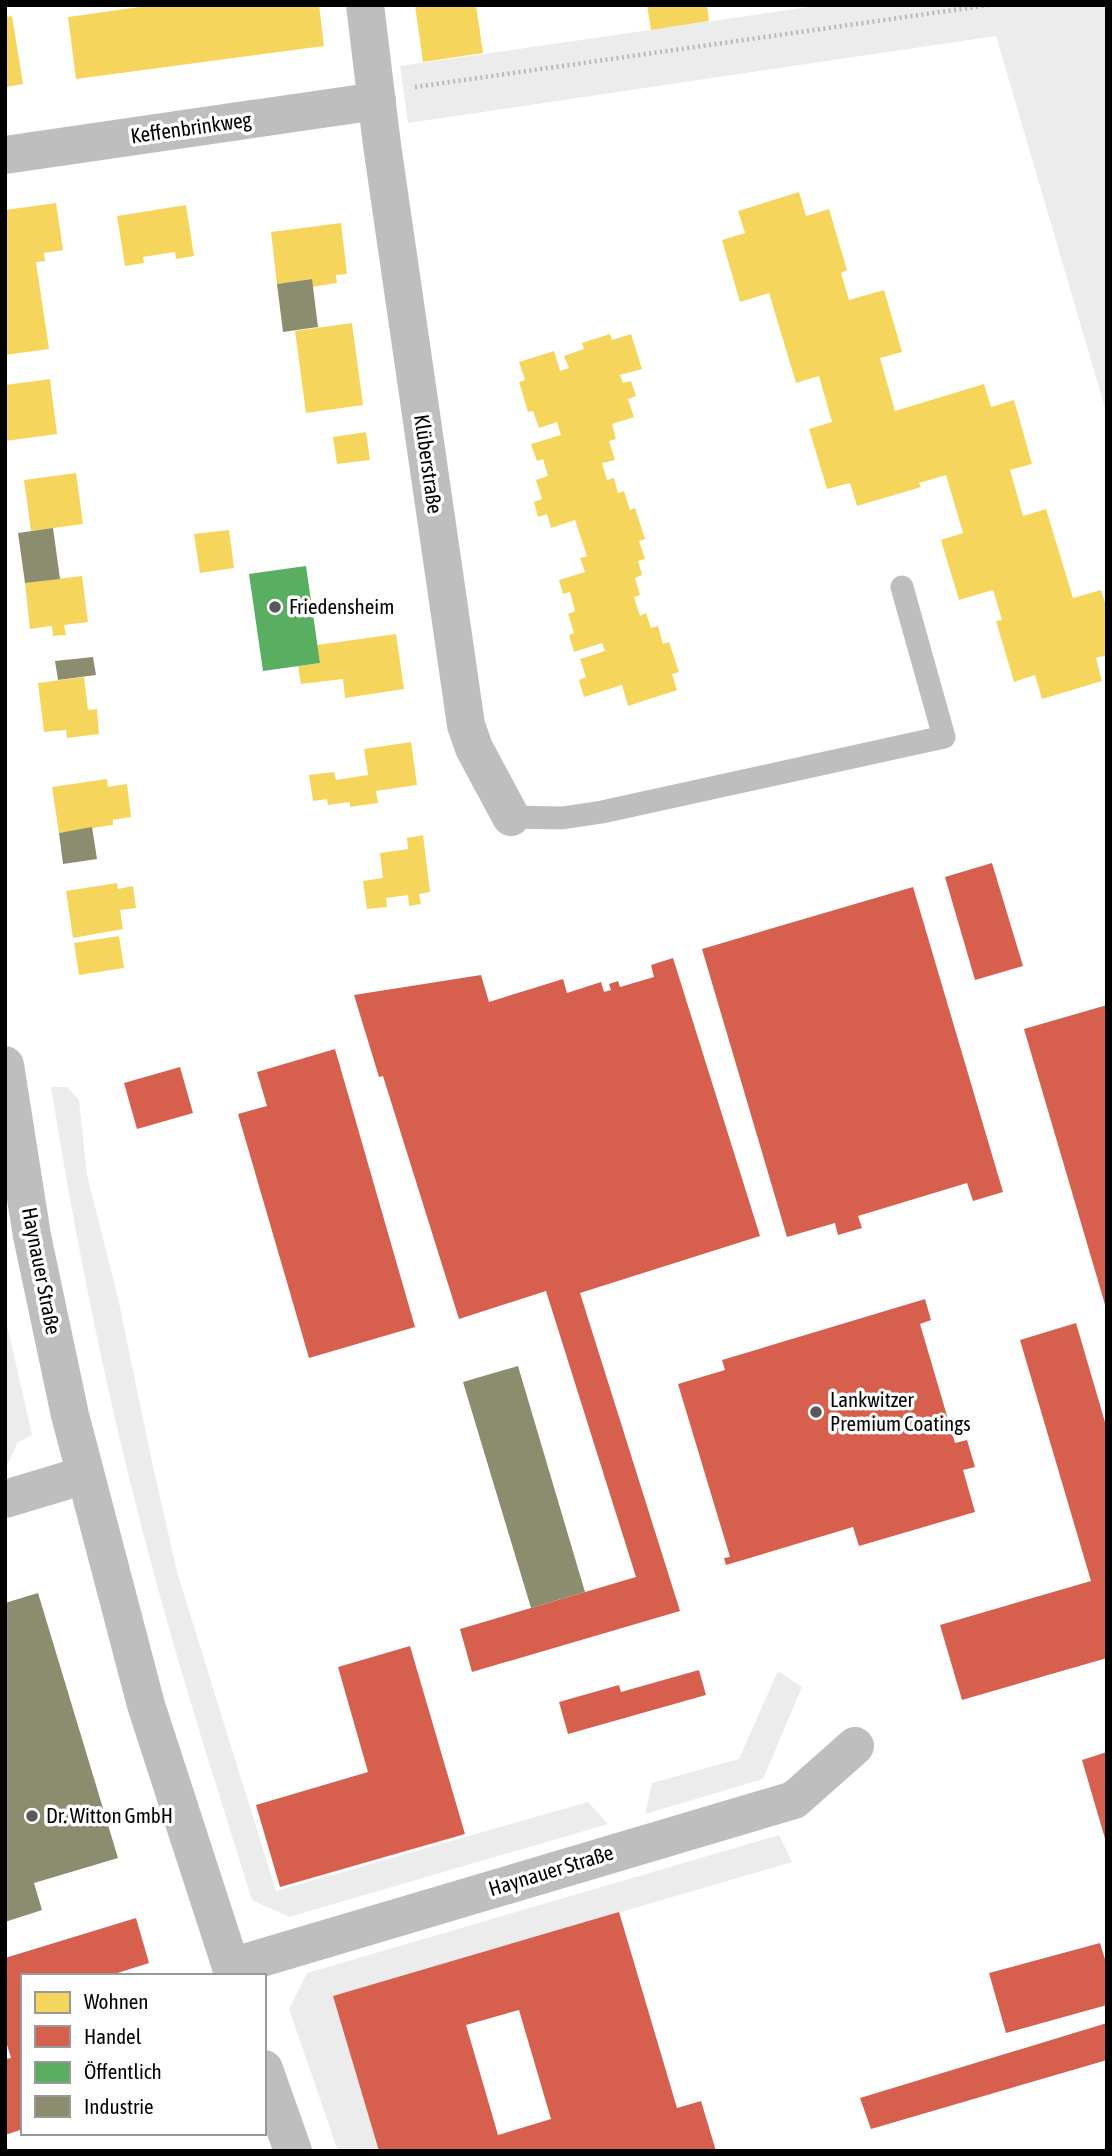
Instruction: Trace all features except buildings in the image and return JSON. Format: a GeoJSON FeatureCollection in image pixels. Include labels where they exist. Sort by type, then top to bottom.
{"type":"FeatureCollection","features":[{"type":"Feature","properties":{"kind":"street","name":"Klüberstraße"},"geometry":{"type":"LineString","coordinates":[[365,5],[466,725],[474,748],[512,817]]}},
{"type":"Feature","properties":{"kind":"street","name":"Keffenbrinkweg"},"geometry":{"type":"LineString","coordinates":[[5,155],[376,96]]}},
{"type":"Feature","properties":{"kind":"street","name":"Haynauer Straße"},"geometry":{"type":"LineString","coordinates":[[5,1065],[32,1236],[85,1475],[145,1705],[232,1971],[794,1800],[855,1746]]}},
{"type":"Feature","properties":{"kind":"street"},"geometry":{"type":"LineString","coordinates":[[5,1499],[85,1475]]}},
{"type":"Feature","properties":{"kind":"street"},"geometry":{"type":"LineString","coordinates":[[266,2075],[293,2151]]}},
{"type":"Feature","properties":{"kind":"lane"},"geometry":{"type":"LineString","coordinates":[[512,817],[562,818],[602,812],[944,737],[902,587]]}},
{"type":"Feature","properties":{"kind":"path"},"geometry":{"type":"LineString","coordinates":[[376,96],[989,5]]}},
{"type":"Feature","properties":{"kind":"shaded area"},"geometry":{"type":"Polygon","coordinates":[[[823,5],[1107,5],[1107,415],[996,36],[408,123],[400,66],[823,5]]]}},
{"type":"Feature","properties":{"kind":"shaded area"},"geometry":{"type":"Polygon","coordinates":[[[51,1087],[67,1087],[79,1100],[87,1175],[118,1298],[177,1572],[276,1891],[588,1802],[608,1824],[289,1917],[252,1900],[164,1611],[112,1407],[79,1248],[51,1087]]]}},
{"type":"Feature","properties":{"kind":"shaded area"},"geometry":{"type":"Polygon","coordinates":[[[5,1316],[32,1435],[18,1442],[5,1470],[5,1316]]]}},
{"type":"Feature","properties":{"kind":"shaded area"},"geometry":{"type":"Polygon","coordinates":[[[778,1671],[802,1687],[763,1779],[645,1814],[652,1783],[739,1759],[778,1671]]]}},
{"type":"Feature","properties":{"kind":"shaded area"},"geometry":{"type":"Polygon","coordinates":[[[779,1835],[792,1862],[334,1996],[379,2151],[338,2151],[289,2009],[307,1973],[779,1835]]]}},
{"type":"Feature","properties":{"kind":"place","name":"Friedensheim"},"geometry":{"type":"Point","coordinates":[275,607]}},
{"type":"Feature","properties":{"kind":"place","name":"Lankwitzer Premium Coatings"},"geometry":{"type":"Point","coordinates":[816,1412]}},
{"type":"Feature","properties":{"kind":"place","name":"Dr. Witton GmbH"},"geometry":{"type":"Point","coordinates":[32,1816]}}]}
